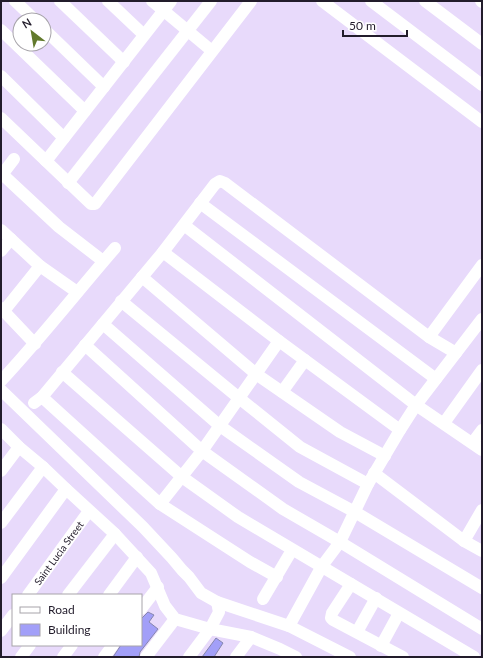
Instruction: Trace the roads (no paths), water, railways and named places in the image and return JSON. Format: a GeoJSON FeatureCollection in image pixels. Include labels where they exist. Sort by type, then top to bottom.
{"type":"FeatureCollection","features":[{"type":"Feature","properties":{"kind":"street"},"geometry":{"type":"LineString","coordinates":[[15,1],[27,12]]}},
{"type":"Feature","properties":{"kind":"street"},"geometry":{"type":"LineString","coordinates":[[60,1],[124,62]]}},
{"type":"Feature","properties":{"kind":"street"},"geometry":{"type":"LineString","coordinates":[[108,1],[144,35]]}},
{"type":"Feature","properties":{"kind":"street"},"geometry":{"type":"LineString","coordinates":[[152,1],[212,51]]}},
{"type":"Feature","properties":{"kind":"street"},"geometry":{"type":"LineString","coordinates":[[46,161],[171,1]]}},
{"type":"Feature","properties":{"kind":"street"},"geometry":{"type":"LineString","coordinates":[[68,183],[212,1]]}},
{"type":"Feature","properties":{"kind":"street"},"geometry":{"type":"LineString","coordinates":[[1,118],[68,183],[91,204],[95,204],[251,1]]}},
{"type":"Feature","properties":{"kind":"street"},"geometry":{"type":"LineString","coordinates":[[322,1],[482,121]]}},
{"type":"Feature","properties":{"kind":"street"},"geometry":{"type":"LineString","coordinates":[[371,1],[482,85]]}},
{"type":"Feature","properties":{"kind":"street"},"geometry":{"type":"LineString","coordinates":[[425,1],[482,44]]}},
{"type":"Feature","properties":{"kind":"street"},"geometry":{"type":"LineString","coordinates":[[1,30],[85,111]]}},
{"type":"Feature","properties":{"kind":"street"},"geometry":{"type":"LineString","coordinates":[[52,37],[104,86]]}},
{"type":"Feature","properties":{"kind":"street"},"geometry":{"type":"LineString","coordinates":[[1,76],[64,138]]}},
{"type":"Feature","properties":{"kind":"street"},"geometry":{"type":"LineString","coordinates":[[14,159],[2,175],[59,227],[103,261]]}},
{"type":"Feature","properties":{"kind":"street"},"geometry":{"type":"LineString","coordinates":[[276,577],[160,504],[38,400],[164,252],[200,203],[217,182],[220,181],[225,183],[428,337],[456,353]]}},
{"type":"Feature","properties":{"kind":"street"},"geometry":{"type":"LineString","coordinates":[[200,203],[436,379]]}},
{"type":"Feature","properties":{"kind":"street"},"geometry":{"type":"LineString","coordinates":[[184,225],[416,405],[477,446],[482,430]]}},
{"type":"Feature","properties":{"kind":"street"},"geometry":{"type":"LineString","coordinates":[[1,230],[40,266],[77,292]]}},
{"type":"Feature","properties":{"kind":"street"},"geometry":{"type":"LineString","coordinates":[[1,251],[11,239]]}},
{"type":"Feature","properties":{"kind":"street"},"geometry":{"type":"LineString","coordinates":[[1,381],[35,344],[115,248]]}},
{"type":"Feature","properties":{"kind":"street"},"geometry":{"type":"LineString","coordinates":[[164,252],[279,341],[400,430]]}},
{"type":"Feature","properties":{"kind":"street"},"geometry":{"type":"LineString","coordinates":[[428,337],[482,265]]}},
{"type":"Feature","properties":{"kind":"street"},"geometry":{"type":"LineString","coordinates":[[35,344],[2,310],[40,266]]}},
{"type":"Feature","properties":{"kind":"street"},"geometry":{"type":"LineString","coordinates":[[142,277],[256,374],[340,432],[385,456]]}},
{"type":"Feature","properties":{"kind":"street"},"geometry":{"type":"LineString","coordinates":[[121,301],[300,447],[368,484]]}},
{"type":"Feature","properties":{"kind":"street"},"geometry":{"type":"LineString","coordinates":[[289,626],[322,566],[340,542],[368,484],[400,430],[416,405],[482,319]]}},
{"type":"Feature","properties":{"kind":"street"},"geometry":{"type":"LineString","coordinates":[[103,324],[220,426],[299,482],[355,512],[482,588]]}},
{"type":"Feature","properties":{"kind":"street"},"geometry":{"type":"LineString","coordinates":[[160,504],[202,451],[279,341]]}},
{"type":"Feature","properties":{"kind":"street"},"geometry":{"type":"LineString","coordinates":[[85,345],[202,451],[283,509],[482,629]]}},
{"type":"Feature","properties":{"kind":"street"},"geometry":{"type":"LineString","coordinates":[[282,392],[305,360]]}},
{"type":"Feature","properties":{"kind":"street"},"geometry":{"type":"LineString","coordinates":[[444,423],[482,370]]}},
{"type":"Feature","properties":{"kind":"street"},"geometry":{"type":"LineString","coordinates":[[62,372],[182,477],[238,517],[474,657]]}},
{"type":"Feature","properties":{"kind":"street"},"geometry":{"type":"LineString","coordinates":[[1,390],[143,527],[189,577],[201,593],[217,602],[289,626],[350,657]]}},
{"type":"Feature","properties":{"kind":"street"},"geometry":{"type":"LineString","coordinates":[[1,429],[115,534],[137,557],[151,573],[165,606],[175,619],[210,629],[251,637],[277,653],[296,657]]}},
{"type":"Feature","properties":{"kind":"street"},"geometry":{"type":"LineString","coordinates":[[1,471],[19,447]]}},
{"type":"Feature","properties":{"kind":"street"},"geometry":{"type":"LineString","coordinates":[[1,523],[43,467]]}},
{"type":"Feature","properties":{"kind":"street"},"geometry":{"type":"LineString","coordinates":[[374,473],[464,540],[482,551]]}},
{"type":"Feature","properties":{"kind":"street"},"geometry":{"type":"LineString","coordinates":[[1,578],[66,489]]}},
{"type":"Feature","properties":{"kind":"street","name":"Saint Lucia Street"},"geometry":{"type":"LineString","coordinates":[[29,594],[90,511]]}},
{"type":"Feature","properties":{"kind":"street"},"geometry":{"type":"LineString","coordinates":[[464,540],[481,513]]}},
{"type":"Feature","properties":{"kind":"street"},"geometry":{"type":"LineString","coordinates":[[69,594],[115,534]]}},
{"type":"Feature","properties":{"kind":"street"},"geometry":{"type":"LineString","coordinates":[[263,599],[292,550]]}},
{"type":"Feature","properties":{"kind":"street"},"geometry":{"type":"LineString","coordinates":[[110,594],[137,557]]}},
{"type":"Feature","properties":{"kind":"street"},"geometry":{"type":"LineString","coordinates":[[351,584],[332,613],[331,618],[335,622],[403,657]]}},
{"type":"Feature","properties":{"kind":"street"},"geometry":{"type":"LineString","coordinates":[[142,608],[158,587]]}},
{"type":"Feature","properties":{"kind":"street"},"geometry":{"type":"LineString","coordinates":[[357,632],[376,598]]}},
{"type":"Feature","properties":{"kind":"street"},"geometry":{"type":"LineString","coordinates":[[189,657],[210,629],[219,612],[217,602]]}},
{"type":"Feature","properties":{"kind":"street"},"geometry":{"type":"LineString","coordinates":[[381,646],[399,613]]}},
{"type":"Feature","properties":{"kind":"street"},"geometry":{"type":"LineString","coordinates":[[1,631],[12,616]]}},
{"type":"Feature","properties":{"kind":"street"},"geometry":{"type":"LineString","coordinates":[[146,657],[175,619]]}},
{"type":"Feature","properties":{"kind":"street"},"geometry":{"type":"LineString","coordinates":[[236,657],[251,637]]}},
{"type":"Feature","properties":{"kind":"street"},"geometry":{"type":"LineString","coordinates":[[21,657],[29,646]]}},
{"type":"Feature","properties":{"kind":"street"},"geometry":{"type":"LineString","coordinates":[[63,657],[71,646]]}},
{"type":"Feature","properties":{"kind":"street"},"geometry":{"type":"LineString","coordinates":[[104,657],[112,646]]}}]}
